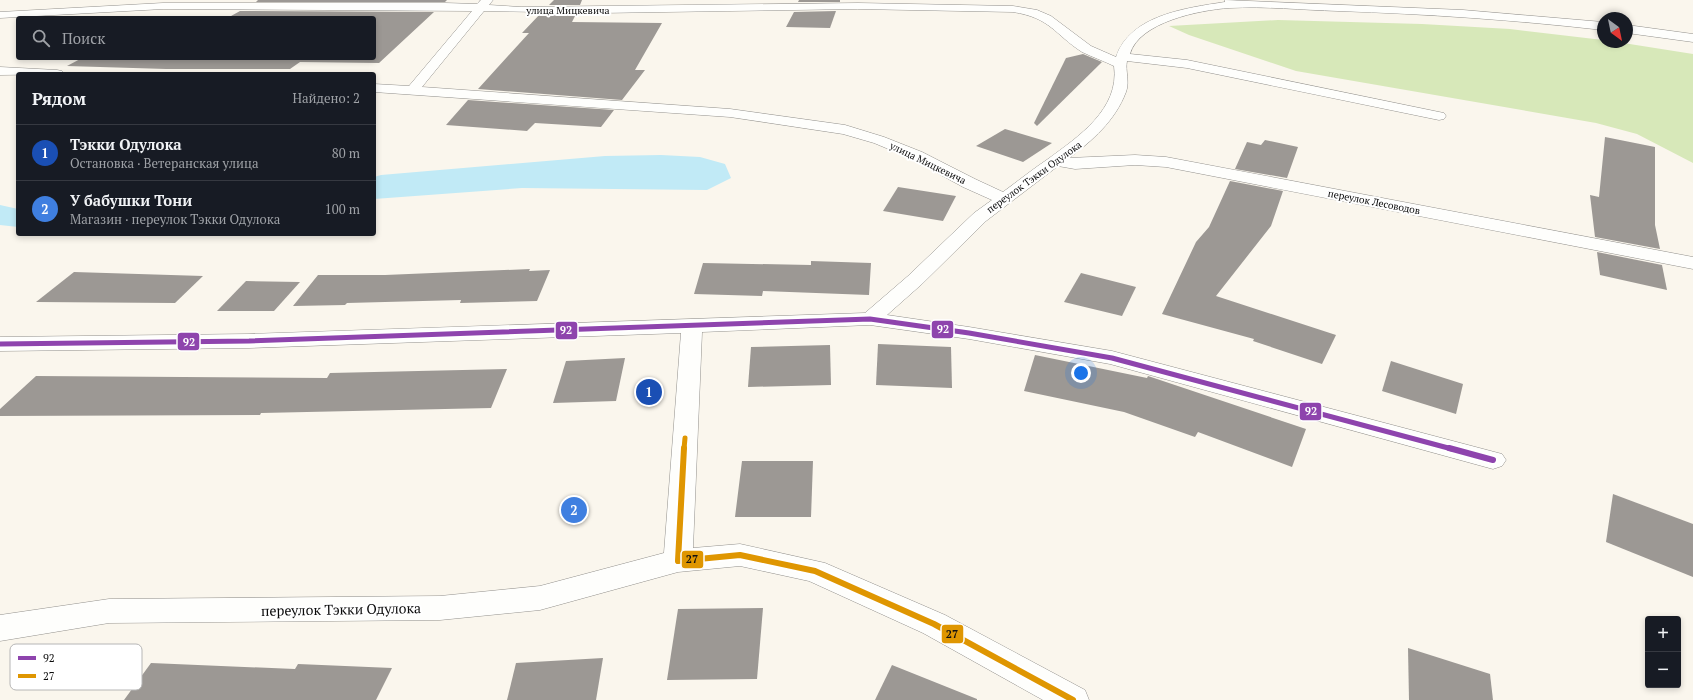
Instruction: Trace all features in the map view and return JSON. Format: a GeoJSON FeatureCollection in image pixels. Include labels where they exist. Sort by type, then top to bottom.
{"type":"FeatureCollection","features":[{"type":"Feature","properties":{"kind":"street","name":"переулок Тэкки Одулока"},"geometry":{"type":"LineString","coordinates":[[870,319],[915,280],[980,217],[1003,198],[1082,141],[1104,119],[1119,92],[1122,77],[1121,60],[1126,45],[1146,27],[1165,19],[1194,10],[1230,3],[1523,18],[1597,25]]}},
{"type":"Feature","properties":{"kind":"street","name":"улица Мицкевича"},"geometry":{"type":"LineString","coordinates":[[0,15],[163,6],[484,4],[599,10],[858,6],[1013,9],[1033,12],[1047,18],[1087,49],[1121,60],[1187,64],[1439,116]]}},
{"type":"Feature","properties":{"kind":"street"},"geometry":{"type":"LineString","coordinates":[[414,89],[484,4]]}},
{"type":"Feature","properties":{"kind":"street"},"geometry":{"type":"LineString","coordinates":[[1633,30],[1693,38]]}},
{"type":"Feature","properties":{"kind":"street"},"geometry":{"type":"LineString","coordinates":[[0,72],[16,73]]}},
{"type":"Feature","properties":{"kind":"street","name":"улица Мицкевича"},"geometry":{"type":"LineString","coordinates":[[376,88],[414,89],[730,113],[845,130],[879,140],[916,155],[969,183],[1003,198]]}},
{"type":"Feature","properties":{"kind":"street","name":"переулок Лесоводов"},"geometry":{"type":"LineString","coordinates":[[1054,161],[1075,164],[1136,160],[1166,162],[1693,262]]}},
{"type":"Feature","properties":{"kind":"street"},"geometry":{"type":"LineString","coordinates":[[0,344],[249,341],[692,326],[788,320],[870,319],[969,332],[1112,358],[1493,460]]}},
{"type":"Feature","properties":{"kind":"street"},"geometry":{"type":"LineString","coordinates":[[678,561],[692,326]]}},
{"type":"Feature","properties":{"kind":"street","name":"переулок Тэкки Одулока"},"geometry":{"type":"LineString","coordinates":[[0,628],[109,611],[440,608],[540,598],[678,561],[740,555],[815,571],[934,624],[1073,700]]}},
{"type":"Feature","properties":{"kind":"green space"},"geometry":{"type":"Polygon","coordinates":[[[1278,20],[1422,24],[1510,29],[1597,39],[1597,48],[1633,48],[1633,45],[1693,54],[1693,163],[1637,134],[1596,123],[1296,71],[1189,35],[1169,26],[1278,20]]]}},
{"type":"Feature","properties":{"kind":"water"},"geometry":{"type":"Polygon","coordinates":[[[661,155],[700,157],[725,164],[731,178],[707,190],[522,188],[376,199],[376,176],[381,175],[605,156],[661,155]]]}},
{"type":"Feature","properties":{"kind":"water"},"geometry":{"type":"Polygon","coordinates":[[[0,205],[16,209],[16,227],[0,225],[0,205]]]}},
{"type":"Feature","properties":{"kind":"building"},"geometry":{"type":"Polygon","coordinates":[[[258,0],[447,0],[445,2],[256,2],[258,0]]]}},
{"type":"Feature","properties":{"kind":"building"},"geometry":{"type":"Polygon","coordinates":[[[554,0],[582,0],[580,5],[549,5],[554,0]]]}},
{"type":"Feature","properties":{"kind":"building"},"geometry":{"type":"Polygon","coordinates":[[[799,0],[840,0],[840,2],[798,2],[799,0]]]}},
{"type":"Feature","properties":{"kind":"building"},"geometry":{"type":"Polygon","coordinates":[[[240,11],[434,12],[379,63],[300,62],[290,69],[166,69],[67,66],[78,60],[376,60],[376,16],[231,16],[240,11]]]}},
{"type":"Feature","properties":{"kind":"building"},"geometry":{"type":"Polygon","coordinates":[[[836,11],[830,28],[786,27],[794,12],[836,11]]]}},
{"type":"Feature","properties":{"kind":"building"},"geometry":{"type":"Polygon","coordinates":[[[541,13],[576,14],[572,22],[662,23],[635,70],[645,70],[622,100],[478,89],[529,33],[522,33],[541,13]]]}},
{"type":"Feature","properties":{"kind":"building"},"geometry":{"type":"Polygon","coordinates":[[[1083,54],[1102,62],[1037,126],[1034,123],[1066,58],[1083,54]]]}},
{"type":"Feature","properties":{"kind":"building"},"geometry":{"type":"Polygon","coordinates":[[[468,100],[614,110],[601,127],[535,123],[527,131],[446,125],[468,100]]]}},
{"type":"Feature","properties":{"kind":"building"},"geometry":{"type":"Polygon","coordinates":[[[1005,129],[1052,143],[1023,162],[976,146],[1005,129]]]}},
{"type":"Feature","properties":{"kind":"building"},"geometry":{"type":"Polygon","coordinates":[[[1605,137],[1655,147],[1655,225],[1660,249],[1595,237],[1590,195],[1599,197],[1605,137]]]}},
{"type":"Feature","properties":{"kind":"building"},"geometry":{"type":"Polygon","coordinates":[[[1265,140],[1298,147],[1287,178],[1235,169],[1247,142],[1261,145],[1265,140]]]}},
{"type":"Feature","properties":{"kind":"building"},"geometry":{"type":"Polygon","coordinates":[[[1230,181],[1283,191],[1271,226],[1216,296],[1336,335],[1322,364],[1253,341],[1254,339],[1162,314],[1196,242],[1209,227],[1230,181]]]}},
{"type":"Feature","properties":{"kind":"building"},"geometry":{"type":"Polygon","coordinates":[[[898,187],[956,196],[943,221],[883,211],[898,187]]]}},
{"type":"Feature","properties":{"kind":"building"},"geometry":{"type":"Polygon","coordinates":[[[1597,252],[1662,265],[1667,290],[1600,275],[1597,252]]]}},
{"type":"Feature","properties":{"kind":"building"},"geometry":{"type":"Polygon","coordinates":[[[811,261],[871,263],[869,295],[763,291],[762,296],[694,294],[703,263],[811,265],[811,261]]]}},
{"type":"Feature","properties":{"kind":"building"},"geometry":{"type":"Polygon","coordinates":[[[530,269],[529,271],[550,270],[537,301],[460,303],[461,300],[293,306],[318,275],[385,275],[530,269]]]}},
{"type":"Feature","properties":{"kind":"building"},"geometry":{"type":"Polygon","coordinates":[[[74,272],[203,276],[175,303],[36,302],[74,272]]]}},
{"type":"Feature","properties":{"kind":"building"},"geometry":{"type":"Polygon","coordinates":[[[1081,273],[1136,287],[1122,316],[1064,302],[1081,273]]]}},
{"type":"Feature","properties":{"kind":"building"},"geometry":{"type":"Polygon","coordinates":[[[246,281],[300,282],[274,311],[217,311],[246,281]]]}},
{"type":"Feature","properties":{"kind":"building"},"geometry":{"type":"Polygon","coordinates":[[[878,344],[951,347],[952,388],[876,385],[878,344]]]}},
{"type":"Feature","properties":{"kind":"building"},"geometry":{"type":"Polygon","coordinates":[[[830,345],[831,385],[748,387],[751,347],[830,345]]]}},
{"type":"Feature","properties":{"kind":"building"},"geometry":{"type":"Polygon","coordinates":[[[1035,355],[1147,378],[1148,376],[1306,429],[1292,467],[1198,432],[1195,437],[1124,412],[1024,391],[1035,355]]]}},
{"type":"Feature","properties":{"kind":"building"},"geometry":{"type":"Polygon","coordinates":[[[625,358],[616,401],[553,403],[566,361],[625,358]]]}},
{"type":"Feature","properties":{"kind":"building"},"geometry":{"type":"Polygon","coordinates":[[[1391,361],[1463,384],[1456,414],[1382,391],[1391,361]]]}},
{"type":"Feature","properties":{"kind":"building"},"geometry":{"type":"Polygon","coordinates":[[[507,369],[491,408],[261,413],[260,415],[0,416],[0,409],[36,376],[327,378],[330,373],[507,369]]]}},
{"type":"Feature","properties":{"kind":"building"},"geometry":{"type":"Polygon","coordinates":[[[742,461],[813,461],[811,517],[735,517],[742,461]]]}},
{"type":"Feature","properties":{"kind":"building"},"geometry":{"type":"Polygon","coordinates":[[[1613,494],[1693,524],[1693,577],[1606,542],[1613,494]]]}},
{"type":"Feature","properties":{"kind":"building"},"geometry":{"type":"Polygon","coordinates":[[[763,608],[757,679],[667,680],[678,609],[763,608]]]}},
{"type":"Feature","properties":{"kind":"building"},"geometry":{"type":"Polygon","coordinates":[[[1408,648],[1490,674],[1493,700],[1409,700],[1408,648]]]}},
{"type":"Feature","properties":{"kind":"building"},"geometry":{"type":"Polygon","coordinates":[[[603,658],[596,700],[507,700],[516,663],[603,658]]]}},
{"type":"Feature","properties":{"kind":"building"},"geometry":{"type":"Polygon","coordinates":[[[151,663],[295,669],[298,664],[392,668],[376,700],[124,700],[131,690],[142,690],[142,675],[151,663]]]}},
{"type":"Feature","properties":{"kind":"building"},"geometry":{"type":"Polygon","coordinates":[[[892,665],[977,699],[977,700],[875,700],[892,665]]]}},
{"type":"Feature","properties":{"kind":"transit line","name":"92"},"geometry":{"type":"LineString","coordinates":[[0,344],[249,341],[870,319],[969,333],[1112,358],[1493,460]]}},
{"type":"Feature","properties":{"kind":"transit line","name":"27"},"geometry":{"type":"LineString","coordinates":[[685,438],[678,561],[740,555],[815,571],[934,624],[1073,700]]}},
{"type":"Feature","properties":{"kind":"place","name":"Тэкки Одулока"},"geometry":{"type":"Point","coordinates":[649,392]}},
{"type":"Feature","properties":{"kind":"place","name":"У бабушки Тони"},"geometry":{"type":"Point","coordinates":[574,510]}}]}
